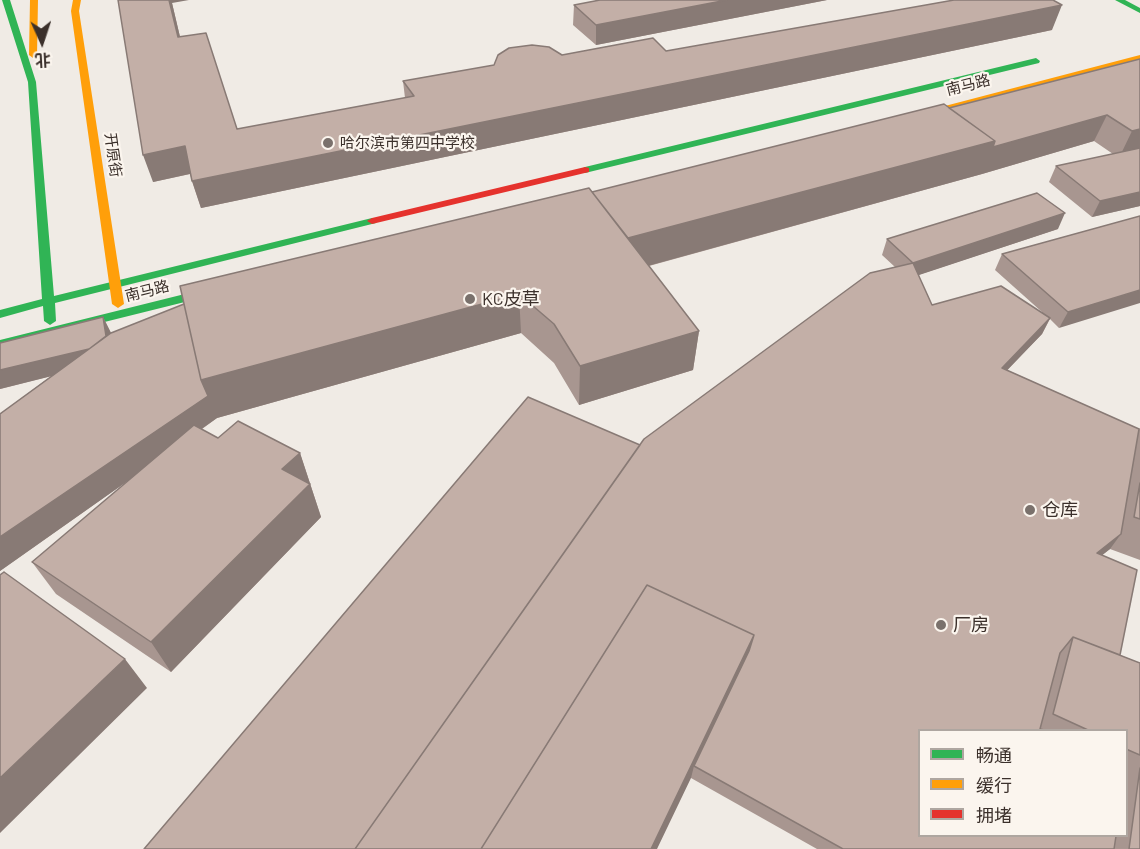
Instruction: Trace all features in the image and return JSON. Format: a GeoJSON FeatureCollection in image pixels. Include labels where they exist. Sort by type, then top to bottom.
{"type":"FeatureCollection","features":[{"type":"Feature","properties":{"kind":"main road"},"geometry":{"type":"LineString","coordinates":[[6,0],[32,82]]}},
{"type":"Feature","properties":{"kind":"main road"},"geometry":{"type":"LineString","coordinates":[[34,0],[32,82],[50,300],[50,332]]}},
{"type":"Feature","properties":{"kind":"main road","name":"开原街"},"geometry":{"type":"LineString","coordinates":[[77,0],[75,11],[119,315]]}},
{"type":"Feature","properties":{"kind":"main road"},"geometry":{"type":"LineString","coordinates":[[1119,0],[1140,11]]}},
{"type":"Feature","properties":{"kind":"main road","name":"南马路"},"geometry":{"type":"LineString","coordinates":[[0,314],[115,283],[1047,58]]}},
{"type":"Feature","properties":{"kind":"main road","name":"南马路"},"geometry":{"type":"LineString","coordinates":[[885,122],[1140,58]]}},
{"type":"Feature","properties":{"kind":"main road","name":"南马路"},"geometry":{"type":"LineString","coordinates":[[0,344],[235,286]]}},
{"type":"Feature","properties":{"kind":"building"},"geometry":{"type":"Polygon","coordinates":[[[118,0],[169,0],[178,37],[206,33],[237,129],[414,96],[403,81],[494,65],[498,55],[509,48],[532,45],[549,47],[562,55],[653,38],[666,51],[954,0],[1053,0],[1062,5],[192,181],[185,146],[143,155],[118,0]]]}},
{"type":"Feature","properties":{"kind":"building"},"geometry":{"type":"Polygon","coordinates":[[[600,0],[727,0],[596,25],[574,5],[600,0]]]}},
{"type":"Feature","properties":{"kind":"building"},"geometry":{"type":"Polygon","coordinates":[[[1140,59],[1140,129],[1132,131],[1107,115],[993,147],[995,141],[949,108],[1140,59]]]}},
{"type":"Feature","properties":{"kind":"building"},"geometry":{"type":"Polygon","coordinates":[[[944,104],[995,141],[628,238],[592,192],[944,104]]]}},
{"type":"Feature","properties":{"kind":"building"},"geometry":{"type":"Polygon","coordinates":[[[1140,148],[1140,192],[1100,201],[1056,166],[1140,148]]]}},
{"type":"Feature","properties":{"kind":"building"},"geometry":{"type":"Polygon","coordinates":[[[589,188],[699,331],[580,366],[554,324],[519,294],[201,380],[180,286],[589,188]]]}},
{"type":"Feature","properties":{"kind":"building"},"geometry":{"type":"Polygon","coordinates":[[[1037,193],[1065,213],[913,263],[887,239],[1037,193]]]}},
{"type":"Feature","properties":{"kind":"building"},"geometry":{"type":"Polygon","coordinates":[[[1140,216],[1140,290],[1068,312],[1002,254],[1140,216]]]}},
{"type":"Feature","properties":{"kind":"building"},"geometry":{"type":"Polygon","coordinates":[[[913,263],[932,305],[1001,286],[1050,318],[1002,368],[1139,429],[1121,534],[1097,553],[1137,570],[1120,655],[1073,637],[1060,653],[1040,729],[918,729],[918,837],[1116,837],[1114,849],[843,849],[694,766],[749,651],[754,635],[647,585],[481,849],[355,849],[644,439],[870,273],[913,263]]]}},
{"type":"Feature","properties":{"kind":"building"},"geometry":{"type":"Polygon","coordinates":[[[184,304],[201,380],[208,396],[0,537],[0,414],[111,333],[184,304]]]}},
{"type":"Feature","properties":{"kind":"building"},"geometry":{"type":"Polygon","coordinates":[[[103,317],[106,336],[89,349],[0,370],[0,343],[103,317]]]}},
{"type":"Feature","properties":{"kind":"building"},"geometry":{"type":"Polygon","coordinates":[[[528,397],[640,445],[355,849],[144,849],[528,397]]]}},
{"type":"Feature","properties":{"kind":"building"},"geometry":{"type":"Polygon","coordinates":[[[238,421],[300,453],[282,469],[310,484],[151,642],[32,562],[194,425],[218,438],[238,421]]]}},
{"type":"Feature","properties":{"kind":"building"},"geometry":{"type":"Polygon","coordinates":[[[1140,483],[1140,519],[1134,517],[1140,483]]]}},
{"type":"Feature","properties":{"kind":"building"},"geometry":{"type":"Polygon","coordinates":[[[4,572],[125,659],[0,778],[0,575],[4,572]]]}},
{"type":"Feature","properties":{"kind":"building"},"geometry":{"type":"Polygon","coordinates":[[[647,585],[754,635],[651,849],[481,849],[647,585]]]}},
{"type":"Feature","properties":{"kind":"building"},"geometry":{"type":"Polygon","coordinates":[[[1073,637],[1140,663],[1140,755],[1128,750],[1128,729],[1086,729],[1053,714],[1073,637]]]}},
{"type":"Feature","properties":{"kind":"building"},"geometry":{"type":"Polygon","coordinates":[[[1140,768],[1140,849],[1129,849],[1140,768]]]}},
{"type":"Feature","properties":{"kind":"traffic: fast"},"geometry":{"type":"LineString","coordinates":[[6,0],[32,82],[50,321]]}},
{"type":"Feature","properties":{"kind":"traffic: fast"},"geometry":{"type":"LineString","coordinates":[[1119,0],[1140,11]]}},
{"type":"Feature","properties":{"kind":"traffic: fast"},"geometry":{"type":"LineString","coordinates":[[585,170],[1036,61]]}},
{"type":"Feature","properties":{"kind":"traffic: fast"},"geometry":{"type":"LineString","coordinates":[[0,314],[115,283],[372,221]]}},
{"type":"Feature","properties":{"kind":"traffic: fast"},"geometry":{"type":"LineString","coordinates":[[0,344],[225,288]]}},
{"type":"Feature","properties":{"kind":"traffic: slow"},"geometry":{"type":"LineString","coordinates":[[33,55],[34,0]]}},
{"type":"Feature","properties":{"kind":"traffic: slow"},"geometry":{"type":"LineString","coordinates":[[77,0],[75,11],[118,304]]}},
{"type":"Feature","properties":{"kind":"traffic: slow"},"geometry":{"type":"LineString","coordinates":[[904,118],[1140,58]]}},
{"type":"Feature","properties":{"kind":"traffic: jam"},"geometry":{"type":"LineString","coordinates":[[372,221],[585,170]]}},
{"type":"Feature","properties":{"kind":"place","name":"哈尔滨市第四中学校"},"geometry":{"type":"Point","coordinates":[328,143]}},
{"type":"Feature","properties":{"kind":"place","name":"KC皮草"},"geometry":{"type":"Point","coordinates":[470,299]}},
{"type":"Feature","properties":{"kind":"place","name":"仓库"},"geometry":{"type":"Point","coordinates":[1030,510]}},
{"type":"Feature","properties":{"kind":"place","name":"厂房"},"geometry":{"type":"Point","coordinates":[941,625]}}]}
